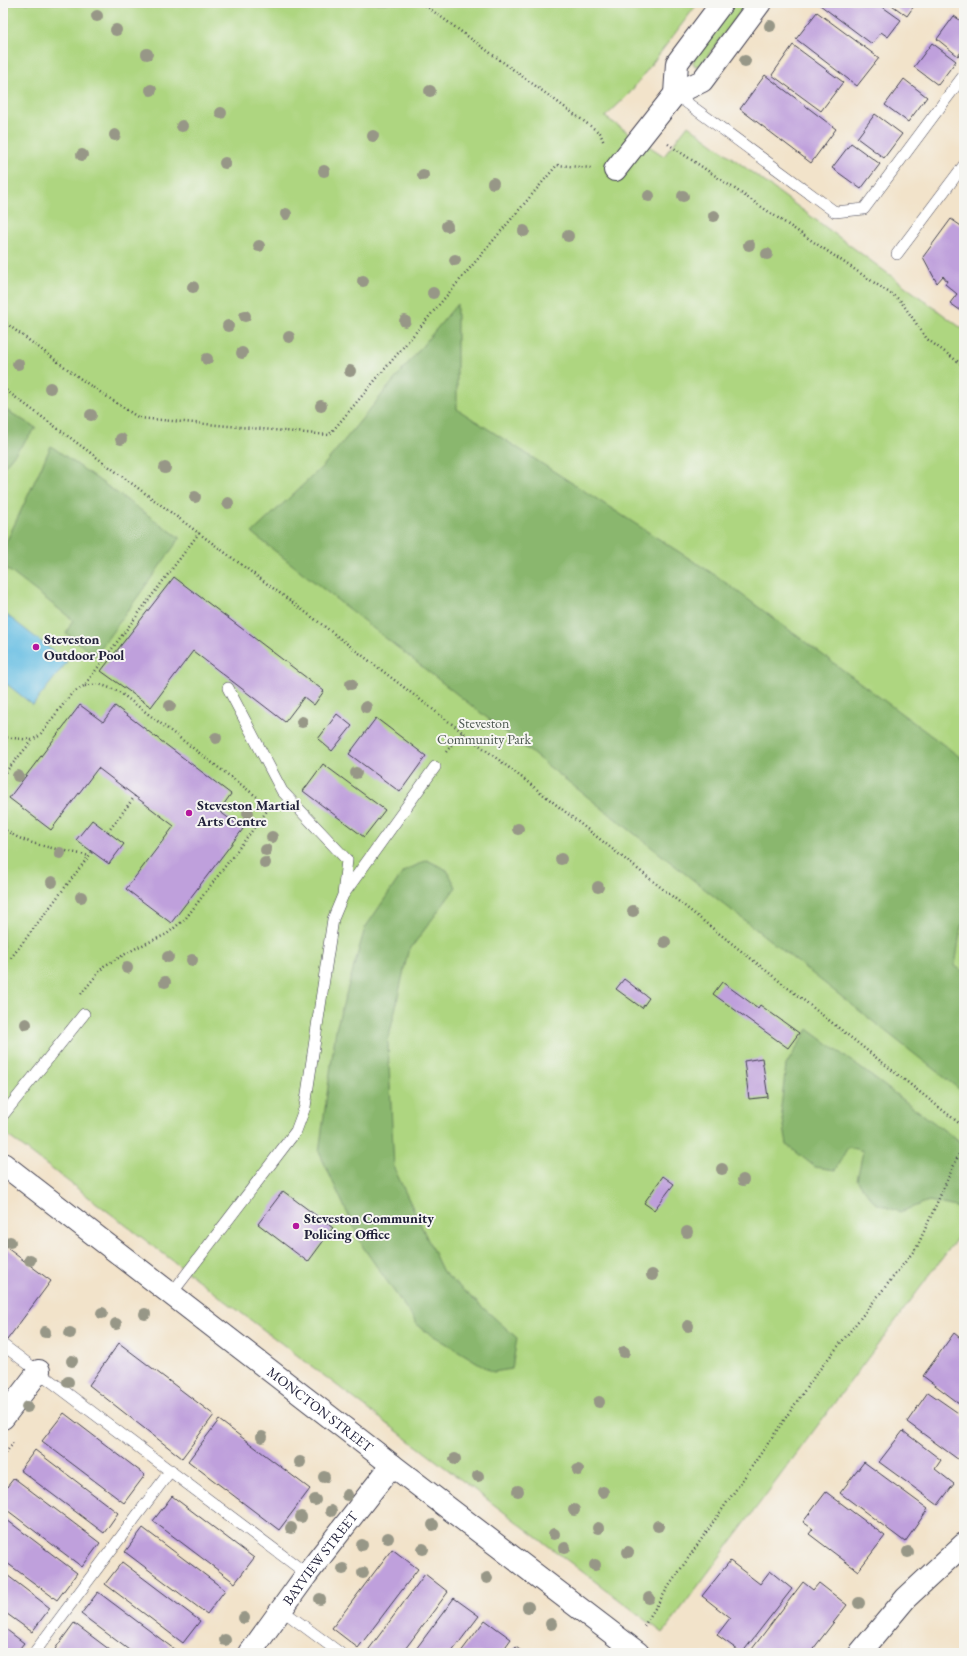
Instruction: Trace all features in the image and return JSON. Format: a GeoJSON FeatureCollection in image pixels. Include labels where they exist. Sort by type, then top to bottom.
{"type":"FeatureCollection","features":[{"type":"Feature","properties":{"kind":"street"},"geometry":{"type":"LineString","coordinates":[[675,94],[677,63],[722,3]]}},
{"type":"Feature","properties":{"kind":"street"},"geometry":{"type":"LineString","coordinates":[[615,170],[675,94],[702,81],[760,3]]}},
{"type":"Feature","properties":{"kind":"street","name":"MONCTON STREET"},"geometry":{"type":"LineString","coordinates":[[3,1164],[638,1653]]}},
{"type":"Feature","properties":{"kind":"street"},"geometry":{"type":"LineString","coordinates":[[3,1418],[39,1371]]}},
{"type":"Feature","properties":{"kind":"street","name":"BAYVIEW STREET"},"geometry":{"type":"LineString","coordinates":[[250,1653],[307,1574],[392,1465]]}},
{"type":"Feature","properties":{"kind":"street"},"geometry":{"type":"LineString","coordinates":[[860,1653],[906,1598],[964,1544]]}},
{"type":"Feature","properties":{"kind":"lane"},"geometry":{"type":"LineString","coordinates":[[675,94],[835,212],[864,209],[964,75]]}},
{"type":"Feature","properties":{"kind":"lane"},"geometry":{"type":"LineString","coordinates":[[897,254],[964,165]]}},
{"type":"Feature","properties":{"kind":"lane"},"geometry":{"type":"LineString","coordinates":[[228,688],[282,792],[347,860],[343,895]]}},
{"type":"Feature","properties":{"kind":"lane"},"geometry":{"type":"LineString","coordinates":[[172,1293],[296,1131],[305,1107],[333,919],[343,895],[435,767]]}},
{"type":"Feature","properties":{"kind":"lane"},"geometry":{"type":"LineString","coordinates":[[3,1115],[84,1014]]}},
{"type":"Feature","properties":{"kind":"lane"},"geometry":{"type":"LineString","coordinates":[[3,1345],[171,1470],[307,1574]]}},
{"type":"Feature","properties":{"kind":"lane"},"geometry":{"type":"LineString","coordinates":[[34,1653],[171,1470]]}},
{"type":"Feature","properties":{"kind":"lane"},"geometry":{"type":"LineString","coordinates":[[282,1610],[340,1653]]}},
{"type":"Feature","properties":{"kind":"path"},"geometry":{"type":"LineString","coordinates":[[3,321],[85,382],[139,418],[329,435],[557,165],[615,170],[600,133],[422,3]]}},
{"type":"Feature","properties":{"kind":"path"},"geometry":{"type":"LineString","coordinates":[[646,129],[900,300],[927,339],[964,366]]}},
{"type":"Feature","properties":{"kind":"path"},"geometry":{"type":"LineString","coordinates":[[3,388],[199,533],[525,780],[964,1127]]}},
{"type":"Feature","properties":{"kind":"path"},"geometry":{"type":"LineString","coordinates":[[84,686],[199,533]]}},
{"type":"Feature","properties":{"kind":"path"},"geometry":{"type":"LineString","coordinates":[[3,775],[32,740],[39,736],[72,693],[84,686],[98,684],[118,691],[270,807]]}},
{"type":"Feature","properties":{"kind":"path"},"geometry":{"type":"LineString","coordinates":[[435,767],[462,732]]}},
{"type":"Feature","properties":{"kind":"path"},"geometry":{"type":"LineString","coordinates":[[3,737],[32,740]]}},
{"type":"Feature","properties":{"kind":"path"},"geometry":{"type":"LineString","coordinates":[[77,999],[104,966],[138,947],[167,934],[186,918],[282,792]]}},
{"type":"Feature","properties":{"kind":"path"},"geometry":{"type":"LineString","coordinates":[[108,832],[135,796]]}},
{"type":"Feature","properties":{"kind":"path"},"geometry":{"type":"LineString","coordinates":[[3,828],[15,836],[30,842],[89,856]]}},
{"type":"Feature","properties":{"kind":"path"},"geometry":{"type":"LineString","coordinates":[[11,958],[92,852]]}},
{"type":"Feature","properties":{"kind":"path"},"geometry":{"type":"LineString","coordinates":[[640,1631],[669,1586],[816,1374],[917,1247],[964,1143]]}},
{"type":"Feature","properties":{"kind":"green space","name":"Steveston Community Park"},"geometry":{"type":"Polygon","coordinates":[[[3,3],[698,3],[629,94],[605,117],[664,156],[688,125],[964,330],[964,1229],[663,1633],[3,1132],[3,3]]]}},
{"type":"Feature","properties":{"kind":"green space"},"geometry":{"type":"Polygon","coordinates":[[[735,3],[747,3],[700,66],[695,66],[693,63],[694,59],[735,3]]]}},
{"type":"Feature","properties":{"kind":"green space"},"geometry":{"type":"Polygon","coordinates":[[[457,304],[457,409],[718,577],[964,760],[964,922],[961,927],[955,966],[964,972],[964,1093],[252,533],[323,466],[457,304]]]}},
{"type":"Feature","properties":{"kind":"green space"},"geometry":{"type":"Polygon","coordinates":[[[3,408],[36,428],[3,468],[3,408]]]}},
{"type":"Feature","properties":{"kind":"green space"},"geometry":{"type":"Polygon","coordinates":[[[51,446],[180,538],[95,656],[66,633],[73,620],[3,566],[3,549],[51,446]]]}},
{"type":"Feature","properties":{"kind":"green space"},"geometry":{"type":"Polygon","coordinates":[[[427,860],[447,870],[456,887],[408,952],[388,1042],[394,1168],[443,1272],[517,1338],[512,1369],[493,1372],[419,1327],[363,1247],[319,1152],[336,1029],[365,928],[403,872],[427,860]]]}},
{"type":"Feature","properties":{"kind":"green space"},"geometry":{"type":"Polygon","coordinates":[[[808,1029],[964,1145],[964,1209],[929,1201],[900,1212],[875,1203],[857,1180],[863,1151],[848,1147],[835,1170],[815,1167],[787,1145],[781,1107],[786,1065],[808,1029]]]}},
{"type":"Feature","properties":{"kind":"water"},"geometry":{"type":"Polygon","coordinates":[[[3,612],[67,662],[33,705],[3,681],[3,612]]]}},
{"type":"Feature","properties":{"kind":"building"},"geometry":{"type":"Polygon","coordinates":[[[822,3],[877,3],[901,20],[888,37],[881,32],[872,44],[820,5],[822,3]]]}},
{"type":"Feature","properties":{"kind":"building"},"geometry":{"type":"Polygon","coordinates":[[[889,3],[916,3],[907,16],[889,3]]]}},
{"type":"Feature","properties":{"kind":"building"},"geometry":{"type":"Polygon","coordinates":[[[817,12],[879,58],[857,86],[796,39],[817,12]]]}},
{"type":"Feature","properties":{"kind":"building"},"geometry":{"type":"Polygon","coordinates":[[[954,16],[964,23],[964,48],[958,56],[937,39],[954,16]]]}},
{"type":"Feature","properties":{"kind":"building"},"geometry":{"type":"Polygon","coordinates":[[[932,43],[956,61],[938,85],[914,67],[932,43]]]}},
{"type":"Feature","properties":{"kind":"building"},"geometry":{"type":"Polygon","coordinates":[[[793,45],[843,82],[821,111],[772,75],[793,45]]]}},
{"type":"Feature","properties":{"kind":"building"},"geometry":{"type":"Polygon","coordinates":[[[765,75],[836,129],[811,163],[740,109],[765,75]]]}},
{"type":"Feature","properties":{"kind":"building"},"geometry":{"type":"Polygon","coordinates":[[[904,79],[927,97],[908,122],[885,105],[904,79]]]}},
{"type":"Feature","properties":{"kind":"building"},"geometry":{"type":"Polygon","coordinates":[[[875,114],[902,134],[884,158],[857,138],[875,114]]]}},
{"type":"Feature","properties":{"kind":"building"},"geometry":{"type":"Polygon","coordinates":[[[851,143],[880,164],[861,189],[832,168],[851,143]]]}},
{"type":"Feature","properties":{"kind":"building"},"geometry":{"type":"Polygon","coordinates":[[[951,219],[964,228],[964,313],[950,303],[957,294],[945,284],[947,281],[943,276],[937,283],[923,257],[951,219]]]}},
{"type":"Feature","properties":{"kind":"building"},"geometry":{"type":"Polygon","coordinates":[[[174,577],[324,691],[314,705],[304,697],[285,722],[193,651],[151,707],[101,671],[174,577]]]}},
{"type":"Feature","properties":{"kind":"building","name":"Steveston Martial Arts Centre"},"geometry":{"type":"Polygon","coordinates":[[[80,705],[103,722],[115,706],[231,794],[219,811],[243,829],[171,923],[126,889],[174,826],[98,768],[51,830],[9,798],[80,705]]]}},
{"type":"Feature","properties":{"kind":"building"},"geometry":{"type":"Polygon","coordinates":[[[337,714],[352,726],[332,751],[318,739],[337,714]]]}},
{"type":"Feature","properties":{"kind":"building"},"geometry":{"type":"Polygon","coordinates":[[[376,718],[426,756],[400,792],[349,754],[376,718]]]}},
{"type":"Feature","properties":{"kind":"building"},"geometry":{"type":"Polygon","coordinates":[[[323,764],[385,810],[364,837],[303,791],[323,764]]]}},
{"type":"Feature","properties":{"kind":"building"},"geometry":{"type":"Polygon","coordinates":[[[92,820],[124,844],[109,864],[76,840],[92,820]]]}},
{"type":"Feature","properties":{"kind":"building"},"geometry":{"type":"Polygon","coordinates":[[[624,979],[649,998],[642,1008],[616,989],[624,979]]]}},
{"type":"Feature","properties":{"kind":"building"},"geometry":{"type":"Polygon","coordinates":[[[722,982],[758,1008],[760,1005],[799,1033],[788,1048],[713,994],[722,982]]]}},
{"type":"Feature","properties":{"kind":"building"},"geometry":{"type":"Polygon","coordinates":[[[762,1058],[768,1097],[749,1099],[744,1061],[762,1058]]]}},
{"type":"Feature","properties":{"kind":"building"},"geometry":{"type":"Polygon","coordinates":[[[663,1176],[674,1184],[654,1210],[644,1203],[663,1176]]]}},
{"type":"Feature","properties":{"kind":"building","name":"Steveston Community Policing Office"},"geometry":{"type":"Polygon","coordinates":[[[283,1191],[333,1228],[308,1262],[258,1224],[283,1191]]]}},
{"type":"Feature","properties":{"kind":"building"},"geometry":{"type":"Polygon","coordinates":[[[3,1245],[51,1281],[7,1340],[3,1336],[3,1245]]]}},
{"type":"Feature","properties":{"kind":"building"},"geometry":{"type":"Polygon","coordinates":[[[954,1333],[964,1341],[964,1407],[923,1376],[954,1333]]]}},
{"type":"Feature","properties":{"kind":"building"},"geometry":{"type":"Polygon","coordinates":[[[119,1343],[214,1415],[182,1458],[89,1385],[119,1343]]]}},
{"type":"Feature","properties":{"kind":"building"},"geometry":{"type":"Polygon","coordinates":[[[928,1392],[964,1417],[964,1453],[959,1460],[907,1422],[928,1392]]]}},
{"type":"Feature","properties":{"kind":"building"},"geometry":{"type":"Polygon","coordinates":[[[64,1413],[145,1475],[124,1503],[42,1441],[64,1413]]]}},
{"type":"Feature","properties":{"kind":"building"},"geometry":{"type":"Polygon","coordinates":[[[219,1420],[310,1489],[279,1530],[188,1461],[219,1420]]]}},
{"type":"Feature","properties":{"kind":"building"},"geometry":{"type":"Polygon","coordinates":[[[903,1431],[941,1460],[935,1469],[954,1484],[938,1505],[879,1462],[903,1431]]]}},
{"type":"Feature","properties":{"kind":"building"},"geometry":{"type":"Polygon","coordinates":[[[35,1450],[118,1513],[104,1533],[20,1470],[35,1450]]]}},
{"type":"Feature","properties":{"kind":"building"},"geometry":{"type":"Polygon","coordinates":[[[864,1462],[928,1509],[905,1542],[840,1493],[864,1462]]]}},
{"type":"Feature","properties":{"kind":"building"},"geometry":{"type":"Polygon","coordinates":[[[14,1478],[100,1543],[82,1567],[3,1507],[3,1492],[14,1478]]]}},
{"type":"Feature","properties":{"kind":"building"},"geometry":{"type":"Polygon","coordinates":[[[826,1492],[885,1536],[858,1571],[809,1534],[813,1529],[803,1522],[826,1492]]]}},
{"type":"Feature","properties":{"kind":"building"},"geometry":{"type":"Polygon","coordinates":[[[172,1496],[254,1558],[235,1583],[153,1521],[172,1496]]]}},
{"type":"Feature","properties":{"kind":"building"},"geometry":{"type":"Polygon","coordinates":[[[3,1517],[77,1573],[57,1600],[3,1560],[3,1517]]]}},
{"type":"Feature","properties":{"kind":"building"},"geometry":{"type":"Polygon","coordinates":[[[143,1528],[225,1590],[207,1614],[125,1552],[143,1528]]]}},
{"type":"Feature","properties":{"kind":"building"},"geometry":{"type":"Polygon","coordinates":[[[392,1549],[418,1569],[358,1648],[332,1628],[392,1549]]]}},
{"type":"Feature","properties":{"kind":"building"},"geometry":{"type":"Polygon","coordinates":[[[730,1561],[760,1584],[770,1571],[792,1589],[742,1653],[717,1635],[730,1618],[702,1596],[730,1561]]]}},
{"type":"Feature","properties":{"kind":"building"},"geometry":{"type":"Polygon","coordinates":[[[122,1562],[200,1621],[183,1643],[105,1584],[122,1562]]]}},
{"type":"Feature","properties":{"kind":"building"},"geometry":{"type":"Polygon","coordinates":[[[3,1572],[50,1608],[32,1632],[3,1611],[3,1572]]]}},
{"type":"Feature","properties":{"kind":"building"},"geometry":{"type":"Polygon","coordinates":[[[425,1574],[448,1592],[402,1653],[366,1653],[425,1574]]]}},
{"type":"Feature","properties":{"kind":"building"},"geometry":{"type":"Polygon","coordinates":[[[803,1582],[813,1590],[819,1583],[847,1605],[810,1653],[749,1653],[803,1582]]]}},
{"type":"Feature","properties":{"kind":"building"},"geometry":{"type":"Polygon","coordinates":[[[98,1592],[178,1652],[133,1653],[81,1614],[98,1592]]]}},
{"type":"Feature","properties":{"kind":"building"},"geometry":{"type":"Polygon","coordinates":[[[454,1598],[479,1616],[451,1653],[413,1653],[454,1598]]]}},
{"type":"Feature","properties":{"kind":"building"},"geometry":{"type":"Polygon","coordinates":[[[485,1620],[511,1639],[501,1653],[460,1653],[485,1620]]]}},
{"type":"Feature","properties":{"kind":"building"},"geometry":{"type":"Polygon","coordinates":[[[74,1623],[114,1653],[60,1653],[55,1649],[74,1623]]]}},
{"type":"Feature","properties":{"kind":"building"},"geometry":{"type":"Polygon","coordinates":[[[3,1627],[24,1643],[16,1653],[3,1653],[3,1627]]]}},
{"type":"Feature","properties":{"kind":"building"},"geometry":{"type":"Polygon","coordinates":[[[516,1647],[524,1653],[511,1653],[516,1647]]]}},
{"type":"Feature","properties":{"kind":"place","name":"Steveston Outdoor Pool"},"geometry":{"type":"Point","coordinates":[36,647]}},
{"type":"Feature","properties":{"kind":"place","name":"Steveston Martial Arts Centre"},"geometry":{"type":"Point","coordinates":[189,813]}},
{"type":"Feature","properties":{"kind":"place","name":"Steveston Community Policing Office"},"geometry":{"type":"Point","coordinates":[296,1226]}}]}
